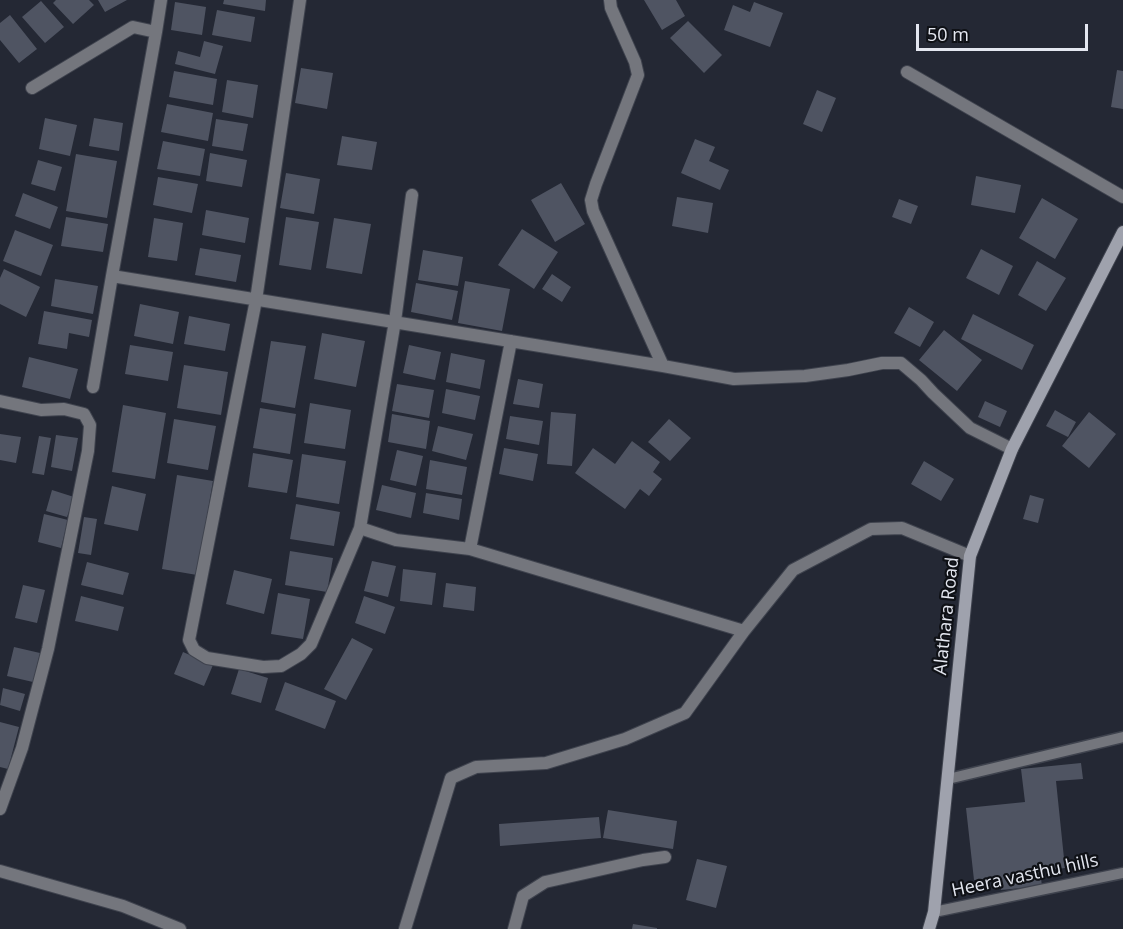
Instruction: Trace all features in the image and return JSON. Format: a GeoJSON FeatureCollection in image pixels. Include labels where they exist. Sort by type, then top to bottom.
{"type":"FeatureCollection","features":[{"type":"Feature","properties":{"kind":"street"},"geometry":{"type":"LineString","coordinates":[[93,387],[161,0]]}},
{"type":"Feature","properties":{"kind":"street"},"geometry":{"type":"LineString","coordinates":[[300,0],[256,300],[189,640],[194,650],[207,658],[263,667],[281,666],[301,654],[311,644],[360,528],[395,321],[412,195]]}},
{"type":"Feature","properties":{"kind":"street"},"geometry":{"type":"LineString","coordinates":[[609,0],[635,62],[638,75],[591,200],[593,211],[663,366]]}},
{"type":"Feature","properties":{"kind":"street"},"geometry":{"type":"LineString","coordinates":[[32,87],[133,27],[156,32]]}},
{"type":"Feature","properties":{"kind":"street"},"geometry":{"type":"LineString","coordinates":[[907,72],[1123,197]]}},
{"type":"Feature","properties":{"kind":"street","name":"Alathara Road"},"geometry":{"type":"LineString","coordinates":[[929,929],[934,912],[970,556],[1012,449],[1123,232]]}},
{"type":"Feature","properties":{"kind":"street"},"geometry":{"type":"LineString","coordinates":[[112,276],[395,321],[734,379],[805,376],[882,363],[901,363],[970,428],[1012,449]]}},
{"type":"Feature","properties":{"kind":"street"},"geometry":{"type":"LineString","coordinates":[[471,549],[511,341]]}},
{"type":"Feature","properties":{"kind":"street"},"geometry":{"type":"LineString","coordinates":[[0,401],[41,410],[64,409],[84,414],[90,425],[88,451],[48,649],[22,748],[0,809]]}},
{"type":"Feature","properties":{"kind":"street"},"geometry":{"type":"LineString","coordinates":[[360,528],[396,540],[471,549],[744,631]]}},
{"type":"Feature","properties":{"kind":"street"},"geometry":{"type":"LineString","coordinates":[[405,929],[451,778],[476,767],[546,763],[626,739],[685,713],[744,631],[793,570],[871,529],[902,528],[970,556]]}},
{"type":"Feature","properties":{"kind":"street"},"geometry":{"type":"LineString","coordinates":[[514,929],[523,896],[545,882],[665,857]]}},
{"type":"Feature","properties":{"kind":"street"},"geometry":{"type":"LineString","coordinates":[[0,871],[123,906],[180,929]]}},
{"type":"Feature","properties":{"kind":"lane"},"geometry":{"type":"LineString","coordinates":[[948,779],[1123,737]]}},
{"type":"Feature","properties":{"kind":"lane","name":"Heera vasthu hills"},"geometry":{"type":"LineString","coordinates":[[934,912],[1123,873]]}},
{"type":"Feature","properties":{"kind":"building"},"geometry":{"type":"Polygon","coordinates":[[[56,0],[89,0],[94,5],[73,24],[53,3],[56,0]]]}},
{"type":"Feature","properties":{"kind":"building"},"geometry":{"type":"Polygon","coordinates":[[[98,0],[127,0],[105,12],[98,0]]]}},
{"type":"Feature","properties":{"kind":"building"},"geometry":{"type":"Polygon","coordinates":[[[224,0],[266,0],[265,11],[223,4],[224,0]]]}},
{"type":"Feature","properties":{"kind":"building"},"geometry":{"type":"Polygon","coordinates":[[[644,0],[676,0],[685,16],[662,30],[644,0]]]}},
{"type":"Feature","properties":{"kind":"building"},"geometry":{"type":"Polygon","coordinates":[[[41,1],[64,27],[45,43],[22,17],[41,1]]]}},
{"type":"Feature","properties":{"kind":"building"},"geometry":{"type":"Polygon","coordinates":[[[175,2],[206,7],[202,35],[171,30],[175,2]]]}},
{"type":"Feature","properties":{"kind":"building"},"geometry":{"type":"Polygon","coordinates":[[[754,2],[783,13],[770,47],[724,30],[733,5],[750,12],[754,2]]]}},
{"type":"Feature","properties":{"kind":"building"},"geometry":{"type":"Polygon","coordinates":[[[217,10],[255,17],[251,42],[212,35],[217,10]]]}},
{"type":"Feature","properties":{"kind":"building"},"geometry":{"type":"Polygon","coordinates":[[[10,15],[37,49],[19,63],[0,40],[0,23],[10,15]]]}},
{"type":"Feature","properties":{"kind":"building"},"geometry":{"type":"Polygon","coordinates":[[[688,21],[722,55],[704,73],[670,38],[688,21]]]}},
{"type":"Feature","properties":{"kind":"building"},"geometry":{"type":"Polygon","coordinates":[[[204,41],[223,46],[215,74],[175,64],[178,51],[200,57],[204,41]]]}},
{"type":"Feature","properties":{"kind":"building"},"geometry":{"type":"Polygon","coordinates":[[[301,68],[333,73],[327,109],[295,103],[301,68]]]}},
{"type":"Feature","properties":{"kind":"building"},"geometry":{"type":"Polygon","coordinates":[[[1117,70],[1123,71],[1123,109],[1111,107],[1117,70]]]}},
{"type":"Feature","properties":{"kind":"building"},"geometry":{"type":"Polygon","coordinates":[[[174,71],[217,79],[213,105],[169,97],[174,71]]]}},
{"type":"Feature","properties":{"kind":"building"},"geometry":{"type":"Polygon","coordinates":[[[227,80],[258,85],[253,118],[222,112],[227,80]]]}},
{"type":"Feature","properties":{"kind":"building"},"geometry":{"type":"Polygon","coordinates":[[[817,90],[836,98],[822,132],[803,124],[817,90]]]}},
{"type":"Feature","properties":{"kind":"building"},"geometry":{"type":"Polygon","coordinates":[[[167,104],[213,113],[208,141],[161,132],[167,104]]]}},
{"type":"Feature","properties":{"kind":"building"},"geometry":{"type":"Polygon","coordinates":[[[45,118],[77,125],[70,156],[39,149],[45,118]]]}},
{"type":"Feature","properties":{"kind":"building"},"geometry":{"type":"Polygon","coordinates":[[[94,118],[123,123],[119,151],[89,146],[94,118]]]}},
{"type":"Feature","properties":{"kind":"building"},"geometry":{"type":"Polygon","coordinates":[[[216,119],[248,124],[243,151],[212,146],[216,119]]]}},
{"type":"Feature","properties":{"kind":"building"},"geometry":{"type":"Polygon","coordinates":[[[342,136],[377,142],[372,170],[337,165],[342,136]]]}},
{"type":"Feature","properties":{"kind":"building"},"geometry":{"type":"Polygon","coordinates":[[[695,139],[715,147],[709,161],[729,170],[720,190],[681,173],[695,139]]]}},
{"type":"Feature","properties":{"kind":"building"},"geometry":{"type":"Polygon","coordinates":[[[163,141],[205,149],[200,176],[157,169],[163,141]]]}},
{"type":"Feature","properties":{"kind":"building"},"geometry":{"type":"Polygon","coordinates":[[[210,153],[247,160],[242,187],[206,181],[210,153]]]}},
{"type":"Feature","properties":{"kind":"building"},"geometry":{"type":"Polygon","coordinates":[[[76,154],[117,161],[107,218],[66,211],[76,154]]]}},
{"type":"Feature","properties":{"kind":"building"},"geometry":{"type":"Polygon","coordinates":[[[38,160],[62,167],[55,191],[31,184],[38,160]]]}},
{"type":"Feature","properties":{"kind":"building"},"geometry":{"type":"Polygon","coordinates":[[[286,173],[320,179],[314,214],[280,208],[286,173]]]}},
{"type":"Feature","properties":{"kind":"building"},"geometry":{"type":"Polygon","coordinates":[[[976,176],[1021,185],[1015,213],[971,205],[976,176]]]}},
{"type":"Feature","properties":{"kind":"building"},"geometry":{"type":"Polygon","coordinates":[[[158,177],[198,184],[192,213],[153,205],[158,177]]]}},
{"type":"Feature","properties":{"kind":"building"},"geometry":{"type":"Polygon","coordinates":[[[561,183],[585,224],[555,242],[531,200],[561,183]]]}},
{"type":"Feature","properties":{"kind":"building"},"geometry":{"type":"Polygon","coordinates":[[[23,193],[58,207],[50,229],[15,216],[23,193]]]}},
{"type":"Feature","properties":{"kind":"building"},"geometry":{"type":"Polygon","coordinates":[[[677,197],[713,203],[708,233],[672,226],[677,197]]]}},
{"type":"Feature","properties":{"kind":"building"},"geometry":{"type":"Polygon","coordinates":[[[1042,198],[1078,219],[1055,259],[1019,238],[1042,198]]]}},
{"type":"Feature","properties":{"kind":"building"},"geometry":{"type":"Polygon","coordinates":[[[899,199],[918,206],[911,224],[892,217],[899,199]]]}},
{"type":"Feature","properties":{"kind":"building"},"geometry":{"type":"Polygon","coordinates":[[[206,210],[249,218],[245,243],[202,235],[206,210]]]}},
{"type":"Feature","properties":{"kind":"building"},"geometry":{"type":"Polygon","coordinates":[[[66,217],[108,224],[103,252],[61,246],[66,217]]]}},
{"type":"Feature","properties":{"kind":"building"},"geometry":{"type":"Polygon","coordinates":[[[286,217],[319,222],[311,270],[279,265],[286,217]]]}},
{"type":"Feature","properties":{"kind":"building"},"geometry":{"type":"Polygon","coordinates":[[[154,218],[183,223],[177,261],[148,257],[154,218]]]}},
{"type":"Feature","properties":{"kind":"building"},"geometry":{"type":"Polygon","coordinates":[[[334,218],[371,224],[362,274],[326,268],[334,218]]]}},
{"type":"Feature","properties":{"kind":"building"},"geometry":{"type":"Polygon","coordinates":[[[522,229],[558,252],[534,289],[498,265],[522,229]]]}},
{"type":"Feature","properties":{"kind":"building"},"geometry":{"type":"Polygon","coordinates":[[[15,230],[53,245],[41,276],[3,261],[15,230]]]}},
{"type":"Feature","properties":{"kind":"building"},"geometry":{"type":"Polygon","coordinates":[[[200,248],[241,255],[236,282],[195,275],[200,248]]]}},
{"type":"Feature","properties":{"kind":"building"},"geometry":{"type":"Polygon","coordinates":[[[981,249],[1013,266],[999,295],[966,278],[981,249]]]}},
{"type":"Feature","properties":{"kind":"building"},"geometry":{"type":"Polygon","coordinates":[[[423,250],[463,257],[458,286],[418,280],[423,250]]]}},
{"type":"Feature","properties":{"kind":"building"},"geometry":{"type":"Polygon","coordinates":[[[1037,261],[1066,278],[1046,311],[1018,295],[1037,261]]]}},
{"type":"Feature","properties":{"kind":"building"},"geometry":{"type":"Polygon","coordinates":[[[4,269],[40,287],[26,317],[0,304],[0,278],[4,269]]]}},
{"type":"Feature","properties":{"kind":"building"},"geometry":{"type":"Polygon","coordinates":[[[552,274],[571,287],[562,302],[542,289],[552,274]]]}},
{"type":"Feature","properties":{"kind":"building"},"geometry":{"type":"Polygon","coordinates":[[[55,279],[98,286],[93,314],[51,306],[55,279]]]}},
{"type":"Feature","properties":{"kind":"building"},"geometry":{"type":"Polygon","coordinates":[[[465,281],[510,289],[502,331],[458,323],[465,281]]]}},
{"type":"Feature","properties":{"kind":"building"},"geometry":{"type":"Polygon","coordinates":[[[416,283],[458,291],[452,320],[411,312],[416,283]]]}},
{"type":"Feature","properties":{"kind":"building"},"geometry":{"type":"Polygon","coordinates":[[[140,304],[179,312],[173,344],[134,336],[140,304]]]}},
{"type":"Feature","properties":{"kind":"building"},"geometry":{"type":"Polygon","coordinates":[[[909,307],[934,322],[920,347],[894,333],[909,307]]]}},
{"type":"Feature","properties":{"kind":"building"},"geometry":{"type":"Polygon","coordinates":[[[44,311],[92,320],[89,337],[69,333],[67,349],[38,344],[44,311]]]}},
{"type":"Feature","properties":{"kind":"building"},"geometry":{"type":"Polygon","coordinates":[[[973,314],[1034,345],[1022,370],[961,339],[973,314]]]}},
{"type":"Feature","properties":{"kind":"building"},"geometry":{"type":"Polygon","coordinates":[[[189,316],[230,324],[225,351],[184,344],[189,316]]]}},
{"type":"Feature","properties":{"kind":"building"},"geometry":{"type":"Polygon","coordinates":[[[944,330],[982,360],[957,391],[919,360],[944,330]]]}},
{"type":"Feature","properties":{"kind":"building"},"geometry":{"type":"Polygon","coordinates":[[[322,333],[365,341],[356,387],[314,379],[322,333]]]}},
{"type":"Feature","properties":{"kind":"building"},"geometry":{"type":"Polygon","coordinates":[[[271,341],[306,346],[295,408],[261,402],[271,341]]]}},
{"type":"Feature","properties":{"kind":"building"},"geometry":{"type":"Polygon","coordinates":[[[130,345],[173,352],[168,381],[125,374],[130,345]]]}},
{"type":"Feature","properties":{"kind":"building"},"geometry":{"type":"Polygon","coordinates":[[[409,345],[441,352],[435,380],[403,373],[409,345]]]}},
{"type":"Feature","properties":{"kind":"building"},"geometry":{"type":"Polygon","coordinates":[[[451,353],[485,360],[480,389],[446,382],[451,353]]]}},
{"type":"Feature","properties":{"kind":"building"},"geometry":{"type":"Polygon","coordinates":[[[29,357],[78,369],[70,399],[22,387],[29,357]]]}},
{"type":"Feature","properties":{"kind":"building"},"geometry":{"type":"Polygon","coordinates":[[[184,365],[228,372],[221,415],[177,408],[184,365]]]}},
{"type":"Feature","properties":{"kind":"building"},"geometry":{"type":"Polygon","coordinates":[[[518,379],[543,384],[539,408],[513,404],[518,379]]]}},
{"type":"Feature","properties":{"kind":"building"},"geometry":{"type":"Polygon","coordinates":[[[397,384],[434,390],[429,418],[392,411],[397,384]]]}},
{"type":"Feature","properties":{"kind":"building"},"geometry":{"type":"Polygon","coordinates":[[[446,389],[480,396],[475,420],[442,413],[446,389]]]}},
{"type":"Feature","properties":{"kind":"building"},"geometry":{"type":"Polygon","coordinates":[[[985,401],[1007,411],[1000,427],[978,417],[985,401]]]}},
{"type":"Feature","properties":{"kind":"building"},"geometry":{"type":"Polygon","coordinates":[[[310,403],[351,410],[345,449],[304,443],[310,403]]]}},
{"type":"Feature","properties":{"kind":"building"},"geometry":{"type":"Polygon","coordinates":[[[123,405],[166,413],[155,479],[112,472],[123,405]]]}},
{"type":"Feature","properties":{"kind":"building"},"geometry":{"type":"Polygon","coordinates":[[[260,408],[296,414],[290,454],[253,448],[260,408]]]}},
{"type":"Feature","properties":{"kind":"building"},"geometry":{"type":"Polygon","coordinates":[[[1055,410],[1076,422],[1068,437],[1046,426],[1055,410]]]}},
{"type":"Feature","properties":{"kind":"building"},"geometry":{"type":"Polygon","coordinates":[[[551,412],[576,414],[572,466],[547,464],[551,412]]]}},
{"type":"Feature","properties":{"kind":"building"},"geometry":{"type":"Polygon","coordinates":[[[1089,412],[1116,434],[1089,468],[1062,446],[1089,412]]]}},
{"type":"Feature","properties":{"kind":"building"},"geometry":{"type":"Polygon","coordinates":[[[392,414],[430,421],[426,449],[388,442],[392,414]]]}},
{"type":"Feature","properties":{"kind":"building"},"geometry":{"type":"Polygon","coordinates":[[[510,416],[543,421],[539,445],[506,439],[510,416]]]}},
{"type":"Feature","properties":{"kind":"building"},"geometry":{"type":"Polygon","coordinates":[[[174,419],[216,426],[208,470],[167,463],[174,419]]]}},
{"type":"Feature","properties":{"kind":"building"},"geometry":{"type":"Polygon","coordinates":[[[669,419],[691,438],[670,461],[648,442],[669,419]]]}},
{"type":"Feature","properties":{"kind":"building"},"geometry":{"type":"Polygon","coordinates":[[[438,426],[473,434],[466,460],[432,451],[438,426]]]}},
{"type":"Feature","properties":{"kind":"building"},"geometry":{"type":"Polygon","coordinates":[[[0,434],[21,437],[16,463],[0,460],[0,434]]]}},
{"type":"Feature","properties":{"kind":"building"},"geometry":{"type":"Polygon","coordinates":[[[56,435],[78,438],[72,471],[51,467],[56,435]]]}},
{"type":"Feature","properties":{"kind":"building"},"geometry":{"type":"Polygon","coordinates":[[[39,436],[51,438],[44,475],[32,473],[39,436]]]}},
{"type":"Feature","properties":{"kind":"building"},"geometry":{"type":"Polygon","coordinates":[[[632,441],[660,462],[653,472],[662,479],[649,496],[640,489],[625,509],[575,473],[593,448],[615,464],[632,441]]]}},
{"type":"Feature","properties":{"kind":"building"},"geometry":{"type":"Polygon","coordinates":[[[504,448],[538,454],[533,481],[499,474],[504,448]]]}},
{"type":"Feature","properties":{"kind":"building"},"geometry":{"type":"Polygon","coordinates":[[[397,450],[423,456],[416,486],[390,480],[397,450]]]}},
{"type":"Feature","properties":{"kind":"building"},"geometry":{"type":"Polygon","coordinates":[[[253,453],[293,460],[287,493],[248,487],[253,453]]]}},
{"type":"Feature","properties":{"kind":"building"},"geometry":{"type":"Polygon","coordinates":[[[302,454],[346,461],[339,504],[296,497],[302,454]]]}},
{"type":"Feature","properties":{"kind":"building"},"geometry":{"type":"Polygon","coordinates":[[[430,460],[467,467],[462,495],[426,489],[430,460]]]}},
{"type":"Feature","properties":{"kind":"building"},"geometry":{"type":"Polygon","coordinates":[[[924,461],[954,479],[941,501],[911,484],[924,461]]]}},
{"type":"Feature","properties":{"kind":"building"},"geometry":{"type":"Polygon","coordinates":[[[177,475],[213,481],[197,575],[162,569],[177,475]]]}},
{"type":"Feature","properties":{"kind":"building"},"geometry":{"type":"Polygon","coordinates":[[[382,485],[416,493],[411,518],[376,510],[382,485]]]}},
{"type":"Feature","properties":{"kind":"building"},"geometry":{"type":"Polygon","coordinates":[[[112,486],[146,494],[138,531],[104,524],[112,486]]]}},
{"type":"Feature","properties":{"kind":"building"},"geometry":{"type":"Polygon","coordinates":[[[52,490],[74,497],[67,517],[46,511],[52,490]]]}},
{"type":"Feature","properties":{"kind":"building"},"geometry":{"type":"Polygon","coordinates":[[[426,493],[462,499],[459,520],[423,513],[426,493]]]}},
{"type":"Feature","properties":{"kind":"building"},"geometry":{"type":"Polygon","coordinates":[[[1030,495],[1044,499],[1038,523],[1023,519],[1030,495]]]}},
{"type":"Feature","properties":{"kind":"building"},"geometry":{"type":"Polygon","coordinates":[[[296,504],[340,512],[334,546],[290,539],[296,504]]]}},
{"type":"Feature","properties":{"kind":"building"},"geometry":{"type":"Polygon","coordinates":[[[44,514],[68,520],[61,548],[38,542],[44,514]]]}},
{"type":"Feature","properties":{"kind":"building"},"geometry":{"type":"Polygon","coordinates":[[[84,517],[97,519],[91,555],[78,553],[84,517]]]}},
{"type":"Feature","properties":{"kind":"building"},"geometry":{"type":"Polygon","coordinates":[[[290,551],[333,558],[327,592],[285,585],[290,551]]]}},
{"type":"Feature","properties":{"kind":"building"},"geometry":{"type":"Polygon","coordinates":[[[372,561],[396,566],[388,597],[364,591],[372,561]]]}},
{"type":"Feature","properties":{"kind":"building"},"geometry":{"type":"Polygon","coordinates":[[[87,562],[129,573],[123,595],[81,585],[87,562]]]}},
{"type":"Feature","properties":{"kind":"building"},"geometry":{"type":"Polygon","coordinates":[[[403,569],[436,573],[432,605],[400,601],[403,569]]]}},
{"type":"Feature","properties":{"kind":"building"},"geometry":{"type":"Polygon","coordinates":[[[234,570],[272,579],[264,614],[226,604],[234,570]]]}},
{"type":"Feature","properties":{"kind":"building"},"geometry":{"type":"Polygon","coordinates":[[[446,583],[476,587],[474,611],[443,607],[446,583]]]}},
{"type":"Feature","properties":{"kind":"building"},"geometry":{"type":"Polygon","coordinates":[[[23,585],[45,590],[37,623],[15,618],[23,585]]]}},
{"type":"Feature","properties":{"kind":"building"},"geometry":{"type":"Polygon","coordinates":[[[278,593],[310,599],[303,639],[271,634],[278,593]]]}},
{"type":"Feature","properties":{"kind":"building"},"geometry":{"type":"Polygon","coordinates":[[[81,596],[124,607],[118,631],[75,621],[81,596]]]}},
{"type":"Feature","properties":{"kind":"building"},"geometry":{"type":"Polygon","coordinates":[[[364,596],[395,607],[385,634],[355,623],[364,596]]]}},
{"type":"Feature","properties":{"kind":"building"},"geometry":{"type":"Polygon","coordinates":[[[352,638],[373,649],[346,700],[324,689],[352,638]]]}},
{"type":"Feature","properties":{"kind":"building"},"geometry":{"type":"Polygon","coordinates":[[[14,647],[40,653],[33,682],[7,676],[14,647]]]}},
{"type":"Feature","properties":{"kind":"building"},"geometry":{"type":"Polygon","coordinates":[[[183,652],[213,665],[204,686],[174,674],[183,652]]]}},
{"type":"Feature","properties":{"kind":"building"},"geometry":{"type":"Polygon","coordinates":[[[239,669],[268,678],[261,703],[231,694],[239,669]]]}},
{"type":"Feature","properties":{"kind":"building"},"geometry":{"type":"Polygon","coordinates":[[[285,682],[336,701],[325,729],[275,710],[285,682]]]}},
{"type":"Feature","properties":{"kind":"building"},"geometry":{"type":"Polygon","coordinates":[[[3,688],[25,694],[20,711],[0,705],[3,688]]]}},
{"type":"Feature","properties":{"kind":"building"},"geometry":{"type":"Polygon","coordinates":[[[0,722],[19,727],[8,769],[0,767],[0,722]]]}},
{"type":"Feature","properties":{"kind":"building"},"geometry":{"type":"Polygon","coordinates":[[[1081,763],[1083,779],[1056,781],[1065,868],[1040,871],[1042,886],[1001,890],[1000,877],[974,880],[966,808],[1025,802],[1021,769],[1081,763]]]}},
{"type":"Feature","properties":{"kind":"building"},"geometry":{"type":"Polygon","coordinates":[[[608,810],[677,821],[673,849],[603,838],[608,810]]]}},
{"type":"Feature","properties":{"kind":"building"},"geometry":{"type":"Polygon","coordinates":[[[599,817],[601,838],[500,846],[499,824],[599,817]]]}},
{"type":"Feature","properties":{"kind":"building"},"geometry":{"type":"Polygon","coordinates":[[[697,859],[727,866],[716,908],[686,900],[697,859]]]}},
{"type":"Feature","properties":{"kind":"building"},"geometry":{"type":"Polygon","coordinates":[[[633,924],[657,928],[657,929],[632,929],[633,924]]]}}]}
